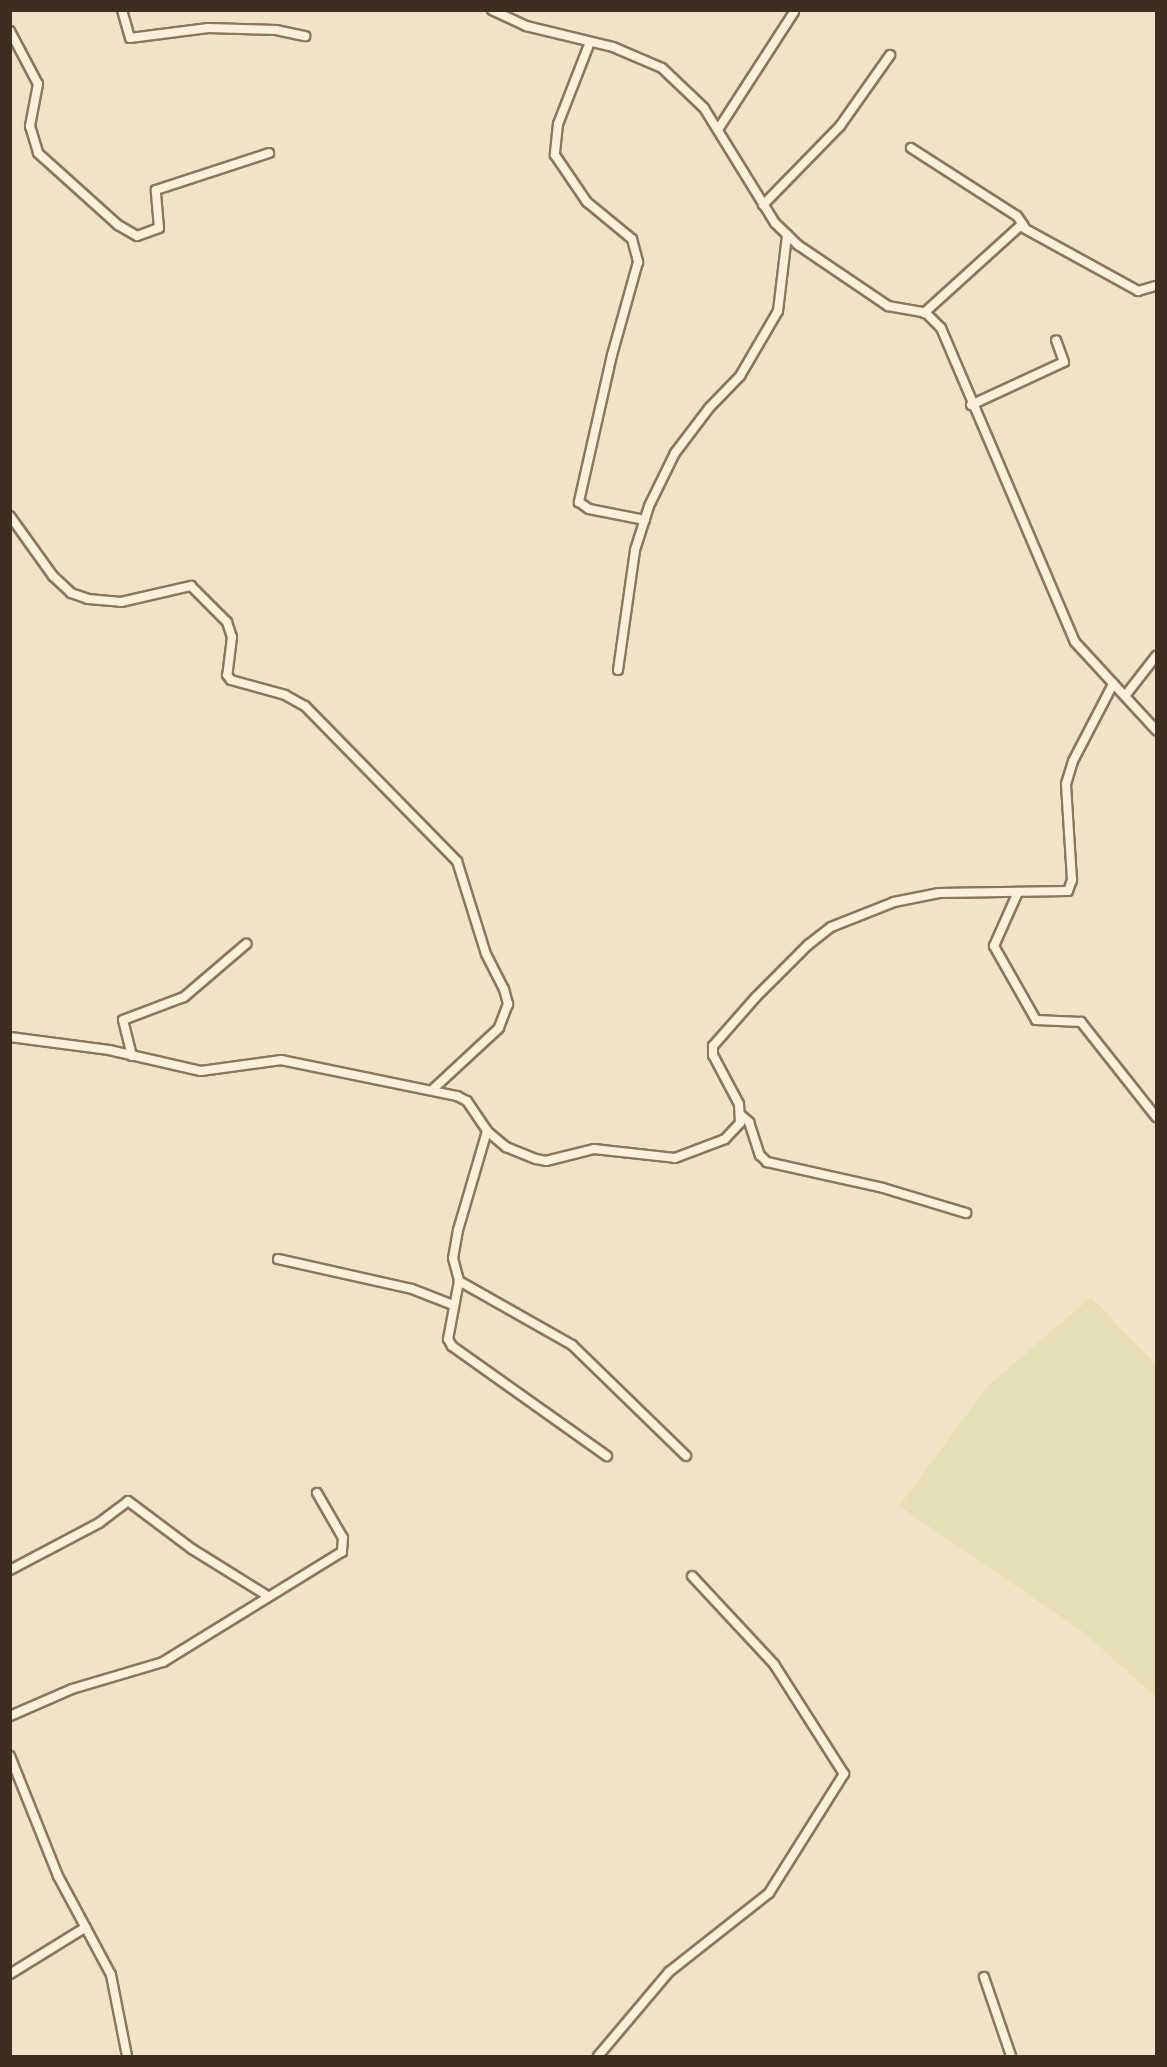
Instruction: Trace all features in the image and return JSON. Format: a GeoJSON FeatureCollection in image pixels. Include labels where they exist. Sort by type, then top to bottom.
{"type":"FeatureCollection","features":[{"type":"Feature","properties":{"kind":"street"},"geometry":{"type":"LineString","coordinates":[[122,10],[130,38],[208,28],[268,30],[305,36]]}},
{"type":"Feature","properties":{"kind":"street"},"geometry":{"type":"LineString","coordinates":[[492,10],[526,26],[641,57],[662,68],[686,86],[719,128],[763,205],[787,235],[888,306],[924,313],[941,328],[954,351],[971,405],[1075,642],[1156,730]]}},
{"type":"Feature","properties":{"kind":"street"},"geometry":{"type":"LineString","coordinates":[[719,128],[794,12]]}},
{"type":"Feature","properties":{"kind":"street"},"geometry":{"type":"LineString","coordinates":[[10,31],[38,84],[39,96],[30,126],[38,153],[118,225],[137,236],[159,228],[156,190],[269,153]]}},
{"type":"Feature","properties":{"kind":"street"},"geometry":{"type":"LineString","coordinates":[[590,42],[558,124],[555,155],[586,202],[632,239],[638,262],[609,366],[579,502],[589,509],[645,520]]}},
{"type":"Feature","properties":{"kind":"street"},"geometry":{"type":"LineString","coordinates":[[763,205],[840,126],[891,55]]}},
{"type":"Feature","properties":{"kind":"street"},"geometry":{"type":"LineString","coordinates":[[910,148],[1017,216],[1024,226],[1087,265],[1138,291],[1156,286]]}},
{"type":"Feature","properties":{"kind":"street"},"geometry":{"type":"LineString","coordinates":[[924,313],[1024,226]]}},
{"type":"Feature","properties":{"kind":"street"},"geometry":{"type":"LineString","coordinates":[[618,670],[626,598],[645,520],[660,479],[675,453],[709,408],[740,376],[778,311],[787,235]]}},
{"type":"Feature","properties":{"kind":"street"},"geometry":{"type":"LineString","coordinates":[[971,405],[1064,362],[1056,340]]}},
{"type":"Feature","properties":{"kind":"street"},"geometry":{"type":"LineString","coordinates":[[10,516],[53,576],[71,592],[88,599],[121,602],[191,586],[227,622],[232,637],[227,675],[231,680],[285,695],[305,706],[457,861],[483,945],[504,989],[507,1004],[499,1028],[432,1090]]}},
{"type":"Feature","properties":{"kind":"street"},"geometry":{"type":"LineString","coordinates":[[1125,696],[1156,656]]}},
{"type":"Feature","properties":{"kind":"street"},"geometry":{"type":"LineString","coordinates":[[966,1213],[883,1188],[767,1162],[760,1155],[749,1122],[741,1115],[713,1055],[713,1046],[808,945],[831,927],[894,902],[948,892],[1061,894],[1071,887],[1066,784],[1072,761],[1113,684]]}},
{"type":"Feature","properties":{"kind":"street"},"geometry":{"type":"LineString","coordinates":[[1018,892],[994,946],[1036,1020],[1081,1022],[1156,1117]]}},
{"type":"Feature","properties":{"kind":"street"},"geometry":{"type":"LineString","coordinates":[[132,1056],[123,1020],[183,998],[246,944]]}},
{"type":"Feature","properties":{"kind":"street"},"geometry":{"type":"LineString","coordinates":[[10,1037],[132,1056],[201,1071],[281,1060],[432,1090],[467,1101],[487,1131],[506,1147],[546,1161],[594,1149],[675,1158],[725,1139],[740,1123],[741,1115]]}},
{"type":"Feature","properties":{"kind":"street"},"geometry":{"type":"LineString","coordinates":[[487,1131],[458,1230],[453,1258],[459,1281],[448,1339],[452,1346],[607,1456]]}},
{"type":"Feature","properties":{"kind":"street"},"geometry":{"type":"LineString","coordinates":[[278,1259],[412,1289],[453,1305]]}},
{"type":"Feature","properties":{"kind":"street"},"geometry":{"type":"LineString","coordinates":[[459,1281],[572,1345],[686,1456]]}},
{"type":"Feature","properties":{"kind":"street"},"geometry":{"type":"LineString","coordinates":[[10,1716],[72,1689],[163,1662],[267,1595],[342,1552],[343,1538],[317,1492]]}},
{"type":"Feature","properties":{"kind":"street"},"geometry":{"type":"LineString","coordinates":[[10,1570],[99,1523],[128,1501],[192,1549],[267,1595]]}},
{"type":"Feature","properties":{"kind":"street"},"geometry":{"type":"LineString","coordinates":[[598,2056],[669,1972],[769,1893],[844,1774],[774,1664],[692,1576]]}},
{"type":"Feature","properties":{"kind":"street"},"geometry":{"type":"LineString","coordinates":[[10,1756],[58,1876],[111,1975],[127,2056]]}},
{"type":"Feature","properties":{"kind":"street"},"geometry":{"type":"LineString","coordinates":[[10,1974],[87,1927]]}},
{"type":"Feature","properties":{"kind":"street"},"geometry":{"type":"LineString","coordinates":[[984,1977],[1011,2056]]}},
{"type":"Feature","properties":{"kind":"shaded area"},"geometry":{"type":"Polygon","coordinates":[[[1091,1297],[1156,1365],[1156,1697],[1083,1632],[899,1506],[988,1386],[1091,1297]]]}}]}
